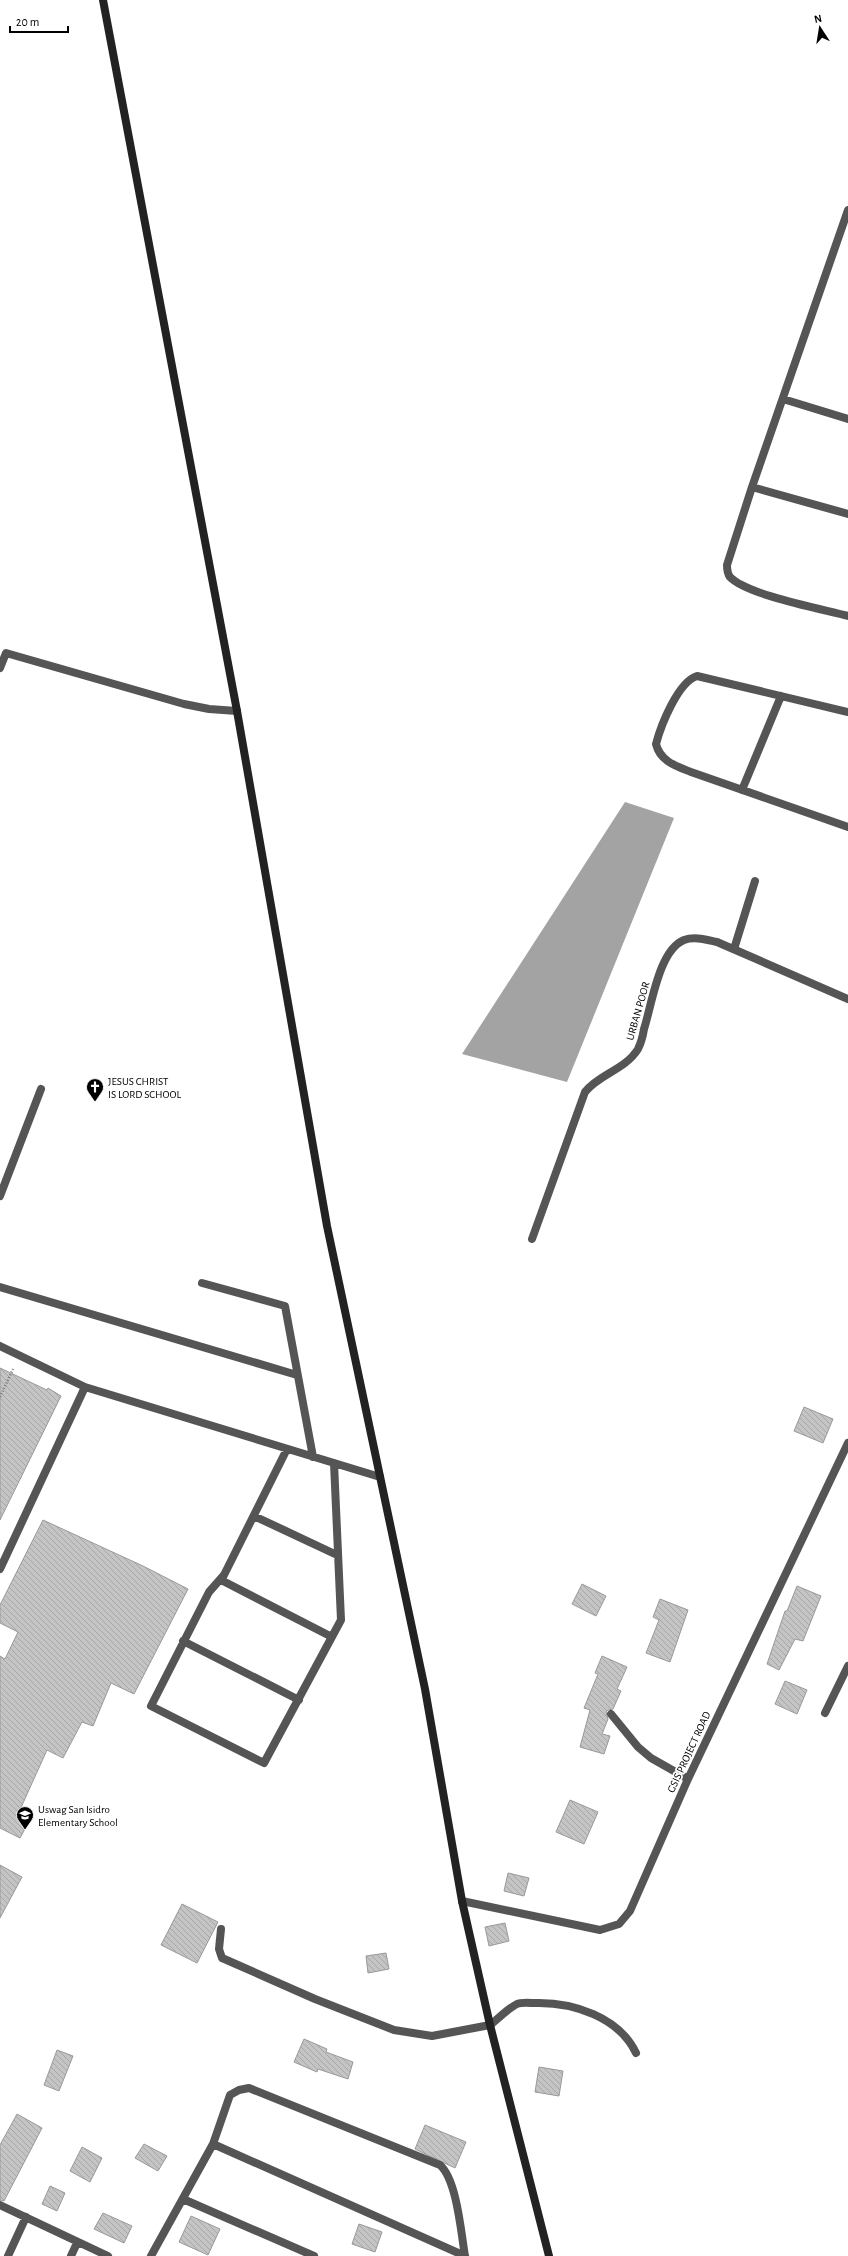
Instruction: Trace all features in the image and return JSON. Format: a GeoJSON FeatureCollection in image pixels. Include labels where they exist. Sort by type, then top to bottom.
{"type":"FeatureCollection","features":[{"type":"Feature","properties":{"kind":"street"},"geometry":{"type":"LineString","coordinates":[[103,0],[237,711],[327,1226],[425,1689],[462,1901],[490,2026],[549,2256]]}},
{"type":"Feature","properties":{"kind":"street"},"geometry":{"type":"LineString","coordinates":[[848,210],[845,225],[752,487],[727,565],[727,573],[730,577],[748,588],[848,616]]}},
{"type":"Feature","properties":{"kind":"street"},"geometry":{"type":"LineString","coordinates":[[783,399],[848,419]]}},
{"type":"Feature","properties":{"kind":"street"},"geometry":{"type":"LineString","coordinates":[[752,487],[848,514]]}},
{"type":"Feature","properties":{"kind":"street"},"geometry":{"type":"LineString","coordinates":[[0,668],[6,653],[184,704],[209,709],[237,711]]}},
{"type":"Feature","properties":{"kind":"street"},"geometry":{"type":"LineString","coordinates":[[848,712],[712,679],[693,677],[686,682],[676,695],[658,738],[657,749],[670,763],[848,827]]}},
{"type":"Feature","properties":{"kind":"street"},"geometry":{"type":"LineString","coordinates":[[742,790],[781,696]]}},
{"type":"Feature","properties":{"kind":"street"},"geometry":{"type":"LineString","coordinates":[[734,949],[755,881]]}},
{"type":"Feature","properties":{"kind":"street","name":"URBAN POOR"},"geometry":{"type":"LineString","coordinates":[[532,1239],[585,1092],[592,1084],[611,1074],[630,1060],[639,1047],[662,965],[670,950],[685,940],[701,938],[734,949],[848,999]]}},
{"type":"Feature","properties":{"kind":"street"},"geometry":{"type":"LineString","coordinates":[[0,1196],[41,1089]]}},
{"type":"Feature","properties":{"kind":"street"},"geometry":{"type":"LineString","coordinates":[[202,1283],[285,1306],[312,1457]]}},
{"type":"Feature","properties":{"kind":"street"},"geometry":{"type":"LineString","coordinates":[[0,1287],[297,1375]]}},
{"type":"Feature","properties":{"kind":"street"},"geometry":{"type":"LineString","coordinates":[[0,1346],[85,1387],[380,1477]]}},
{"type":"Feature","properties":{"kind":"street"},"geometry":{"type":"LineString","coordinates":[[0,1570],[85,1387]]}},
{"type":"Feature","properties":{"kind":"street","name":"GSIS PROJECT ROAD"},"geometry":{"type":"LineString","coordinates":[[462,1901],[600,1930],[619,1924],[630,1912],[688,1779],[848,1443]]}},
{"type":"Feature","properties":{"kind":"street"},"geometry":{"type":"LineString","coordinates":[[287,1449],[220,1580],[208,1592],[151,1706],[264,1763],[341,1620],[334,1463]]}},
{"type":"Feature","properties":{"kind":"street"},"geometry":{"type":"LineString","coordinates":[[254,1516],[337,1555]]}},
{"type":"Feature","properties":{"kind":"street"},"geometry":{"type":"LineString","coordinates":[[220,1580],[332,1637]]}},
{"type":"Feature","properties":{"kind":"street"},"geometry":{"type":"LineString","coordinates":[[184,1641],[299,1700]]}},
{"type":"Feature","properties":{"kind":"street"},"geometry":{"type":"LineString","coordinates":[[825,1713],[848,1666]]}},
{"type":"Feature","properties":{"kind":"street"},"geometry":{"type":"LineString","coordinates":[[611,1714],[646,1755],[688,1779]]}},
{"type":"Feature","properties":{"kind":"street"},"geometry":{"type":"LineString","coordinates":[[221,1929],[219,1949],[222,1958],[282,1985],[394,2030],[432,2036],[490,2026],[518,2004],[556,2003],[574,2007],[601,2018],[619,2029],[630,2041],[636,2053]]}},
{"type":"Feature","properties":{"kind":"street"},"geometry":{"type":"LineString","coordinates":[[151,2256],[213,2144],[230,2095],[239,2090],[249,2088],[440,2165],[446,2170],[452,2186],[465,2256]]}},
{"type":"Feature","properties":{"kind":"street"},"geometry":{"type":"LineString","coordinates":[[213,2144],[465,2256]]}},
{"type":"Feature","properties":{"kind":"street"},"geometry":{"type":"LineString","coordinates":[[183,2199],[314,2256]]}},
{"type":"Feature","properties":{"kind":"street"},"geometry":{"type":"LineString","coordinates":[[0,2205],[77,2243],[108,2256]]}},
{"type":"Feature","properties":{"kind":"street"},"geometry":{"type":"LineString","coordinates":[[8,2256],[26,2217]]}},
{"type":"Feature","properties":{"kind":"street"},"geometry":{"type":"LineString","coordinates":[[71,2256],[77,2243]]}},
{"type":"Feature","properties":{"kind":"path"},"geometry":{"type":"LineString","coordinates":[[0,1397],[19,1356]]}},
{"type":"Feature","properties":{"kind":"shaded area"},"geometry":{"type":"Polygon","coordinates":[[[625,802],[674,818],[567,1082],[462,1054],[625,802]]]}},
{"type":"Feature","properties":{"kind":"building"},"geometry":{"type":"Polygon","coordinates":[[[0,1368],[47,1390],[48,1388],[61,1396],[0,1520],[0,1368]]]}},
{"type":"Feature","properties":{"kind":"building"},"geometry":{"type":"Polygon","coordinates":[[[804,1407],[833,1419],[823,1443],[794,1431],[804,1407]]]}},
{"type":"Feature","properties":{"kind":"building"},"geometry":{"type":"Polygon","coordinates":[[[43,1520],[143,1566],[188,1589],[134,1694],[111,1683],[93,1726],[82,1722],[63,1758],[47,1750],[19,1812],[31,1818],[20,1838],[0,1828],[0,1656],[5,1659],[18,1632],[0,1623],[0,1605],[43,1520]]]}},
{"type":"Feature","properties":{"kind":"building"},"geometry":{"type":"Polygon","coordinates":[[[582,1584],[606,1596],[596,1616],[572,1604],[582,1584]]]}},
{"type":"Feature","properties":{"kind":"building"},"geometry":{"type":"Polygon","coordinates":[[[797,1586],[821,1596],[803,1641],[795,1639],[779,1670],[767,1664],[785,1611],[787,1611],[797,1586]]]}},
{"type":"Feature","properties":{"kind":"building"},"geometry":{"type":"Polygon","coordinates":[[[660,1599],[688,1610],[670,1662],[646,1653],[659,1620],[653,1617],[660,1599]]]}},
{"type":"Feature","properties":{"kind":"building"},"geometry":{"type":"Polygon","coordinates":[[[602,1656],[627,1667],[617,1689],[621,1691],[613,1709],[606,1712],[608,1719],[602,1734],[610,1736],[604,1754],[580,1747],[590,1710],[584,1708],[598,1674],[595,1673],[602,1656]]]}},
{"type":"Feature","properties":{"kind":"building"},"geometry":{"type":"Polygon","coordinates":[[[785,1681],[807,1690],[797,1714],[775,1704],[785,1681]]]}},
{"type":"Feature","properties":{"kind":"building"},"geometry":{"type":"Polygon","coordinates":[[[570,1800],[598,1812],[584,1844],[556,1832],[570,1800]]]}},
{"type":"Feature","properties":{"kind":"building"},"geometry":{"type":"Polygon","coordinates":[[[0,1865],[22,1877],[0,1918],[0,1865]]]}},
{"type":"Feature","properties":{"kind":"building"},"geometry":{"type":"Polygon","coordinates":[[[508,1873],[529,1878],[524,1896],[504,1891],[508,1873]]]}},
{"type":"Feature","properties":{"kind":"building"},"geometry":{"type":"Polygon","coordinates":[[[182,1904],[218,1922],[197,1963],[161,1945],[182,1904]]]}},
{"type":"Feature","properties":{"kind":"building"},"geometry":{"type":"Polygon","coordinates":[[[505,1923],[509,1941],[489,1946],[485,1927],[505,1923]]]}},
{"type":"Feature","properties":{"kind":"building"},"geometry":{"type":"Polygon","coordinates":[[[386,1953],[389,1969],[368,1973],[366,1956],[386,1953]]]}},
{"type":"Feature","properties":{"kind":"building"},"geometry":{"type":"Polygon","coordinates":[[[304,2039],[327,2049],[326,2052],[353,2062],[348,2079],[318,2069],[317,2072],[294,2062],[304,2039]]]}},
{"type":"Feature","properties":{"kind":"building"},"geometry":{"type":"Polygon","coordinates":[[[57,2050],[73,2056],[59,2091],[44,2085],[57,2050]]]}},
{"type":"Feature","properties":{"kind":"building"},"geometry":{"type":"Polygon","coordinates":[[[539,2067],[563,2071],[559,2096],[535,2092],[539,2067]]]}},
{"type":"Feature","properties":{"kind":"building"},"geometry":{"type":"Polygon","coordinates":[[[17,2114],[42,2128],[4,2201],[0,2200],[0,2145],[17,2114]]]}},
{"type":"Feature","properties":{"kind":"building"},"geometry":{"type":"Polygon","coordinates":[[[425,2125],[466,2142],[455,2168],[415,2149],[425,2125]]]}},
{"type":"Feature","properties":{"kind":"building"},"geometry":{"type":"Polygon","coordinates":[[[144,2144],[167,2156],[158,2171],[135,2158],[144,2144]]]}},
{"type":"Feature","properties":{"kind":"building"},"geometry":{"type":"Polygon","coordinates":[[[82,2147],[102,2158],[90,2182],[70,2171],[82,2147]]]}},
{"type":"Feature","properties":{"kind":"building"},"geometry":{"type":"Polygon","coordinates":[[[50,2186],[65,2193],[57,2211],[42,2204],[50,2186]]]}},
{"type":"Feature","properties":{"kind":"building"},"geometry":{"type":"Polygon","coordinates":[[[103,2213],[132,2226],[124,2243],[94,2229],[103,2213]]]}},
{"type":"Feature","properties":{"kind":"building"},"geometry":{"type":"Polygon","coordinates":[[[191,2216],[220,2229],[208,2255],[179,2242],[191,2216]]]}},
{"type":"Feature","properties":{"kind":"building"},"geometry":{"type":"Polygon","coordinates":[[[359,2224],[382,2232],[375,2252],[352,2244],[359,2224]]]}},
{"type":"Feature","properties":{"kind":"place","name":"JESUS CHRIST IS LORD SCHOOL"},"geometry":{"type":"Point","coordinates":[95,1102]}},
{"type":"Feature","properties":{"kind":"place","name":"Uswag San Isidro Elementary School"},"geometry":{"type":"Point","coordinates":[25,1830]}}]}
